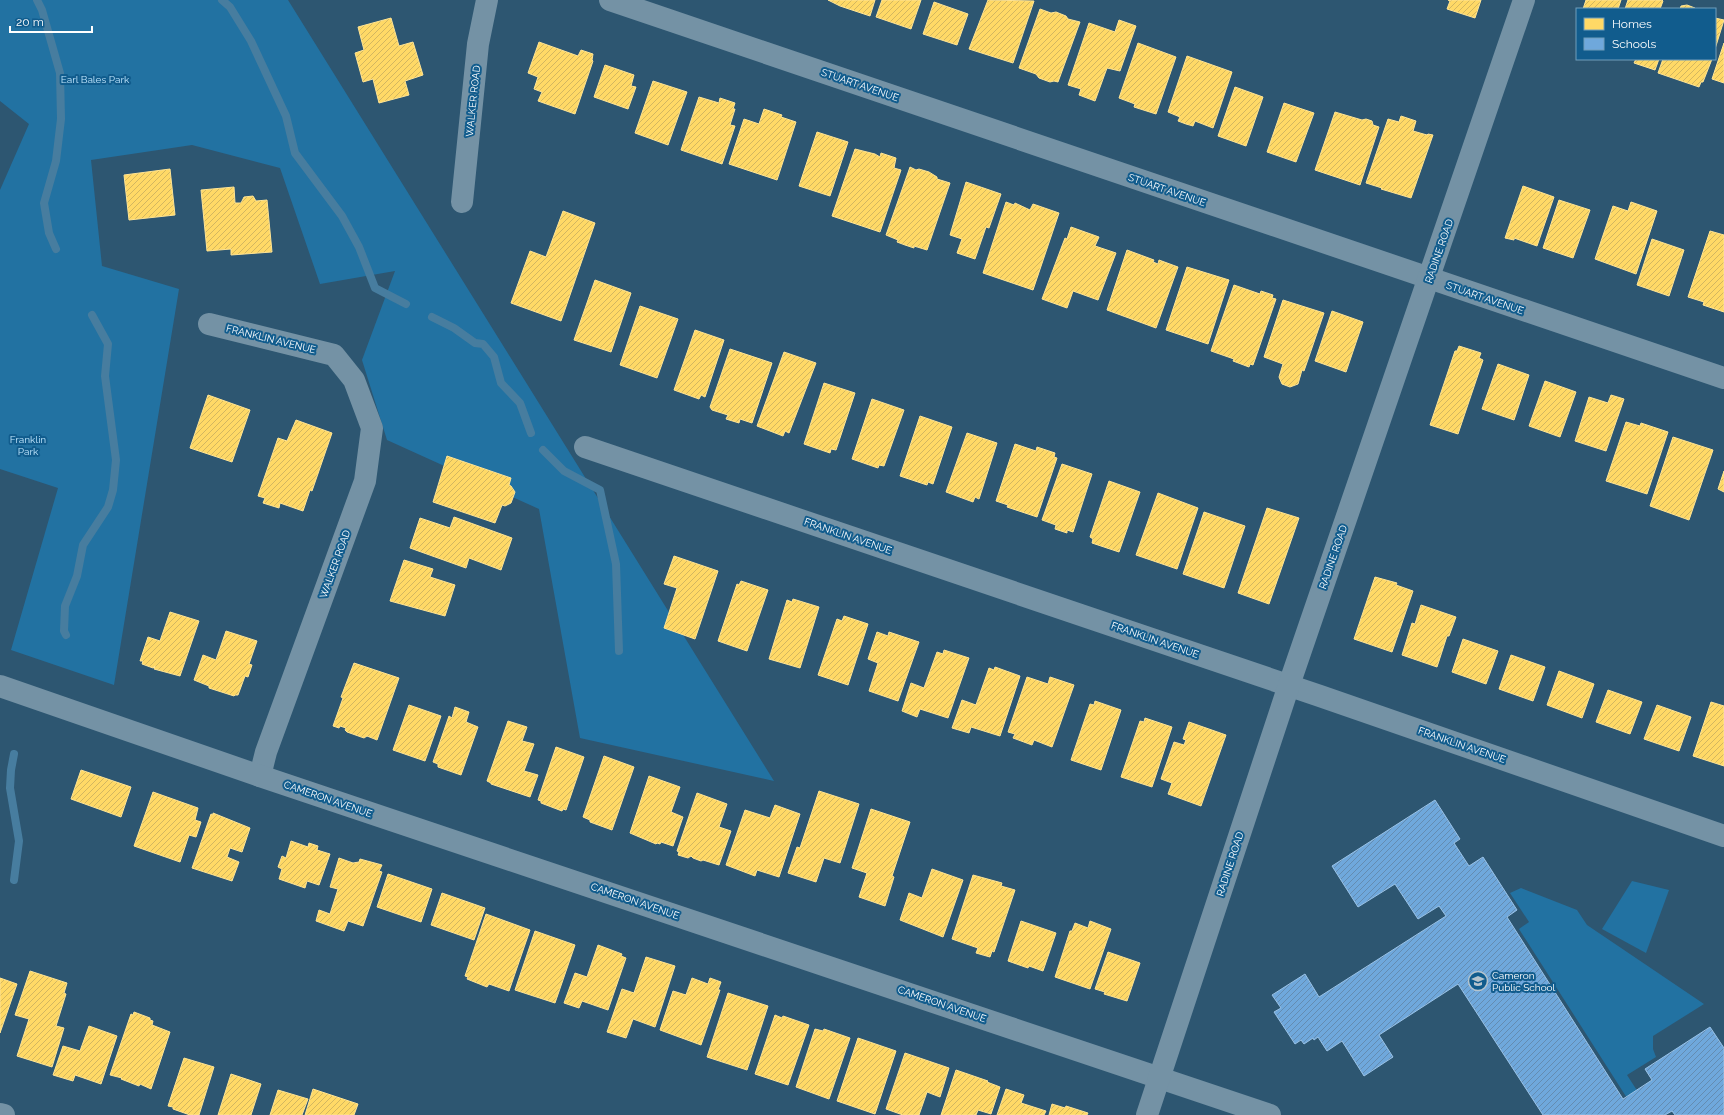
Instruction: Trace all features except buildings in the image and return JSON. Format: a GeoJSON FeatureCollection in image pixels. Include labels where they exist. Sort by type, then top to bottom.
{"type":"FeatureCollection","features":[{"type":"Feature","properties":{"kind":"street","name":"WALKER ROAD"},"geometry":{"type":"LineString","coordinates":[[462,202],[478,44],[487,0]]}},
{"type":"Feature","properties":{"kind":"street","name":"STUART AVENUE"},"geometry":{"type":"LineString","coordinates":[[610,0],[1724,378]]}},
{"type":"Feature","properties":{"kind":"street","name":"RADINE ROAD"},"geometry":{"type":"LineString","coordinates":[[1147,1115],[1289,685],[1524,0]]}},
{"type":"Feature","properties":{"kind":"street","name":"FRANKLIN AVENUE"},"geometry":{"type":"LineString","coordinates":[[209,324],[334,355]]}},
{"type":"Feature","properties":{"kind":"street","name":"WALKER ROAD"},"geometry":{"type":"LineString","coordinates":[[260,776],[266,752],[365,481],[372,428],[354,380],[334,355]]}},
{"type":"Feature","properties":{"kind":"street","name":"FRANKLIN AVENUE"},"geometry":{"type":"LineString","coordinates":[[585,447],[1289,685],[1724,836]]}},
{"type":"Feature","properties":{"kind":"street","name":"CAMERON AVENUE"},"geometry":{"type":"LineString","coordinates":[[0,686],[260,776],[1270,1115]]}},
{"type":"Feature","properties":{"kind":"street"},"geometry":{"type":"LineString","coordinates":[[0,1114],[4,1115]]}},
{"type":"Feature","properties":{"kind":"green space","name":"Earl Bales Park"},"geometry":{"type":"Polygon","coordinates":[[[0,0],[288,0],[774,781],[580,738],[539,509],[387,440],[362,360],[395,271],[320,284],[280,168],[192,145],[91,160],[102,266],[179,289],[114,685],[11,650],[58,488],[0,469],[0,190],[29,124],[0,101],[0,0]]]}},
{"type":"Feature","properties":{"kind":"green space"},"geometry":{"type":"Polygon","coordinates":[[[1632,881],[1669,890],[1646,953],[1602,929],[1632,881]]]}},
{"type":"Feature","properties":{"kind":"green space"},"geometry":{"type":"Polygon","coordinates":[[[1521,888],[1577,910],[1587,925],[1704,1004],[1653,1036],[1653,1049],[1656,1057],[1627,1075],[1638,1092],[1627,1098],[1519,929],[1529,922],[1510,893],[1521,888]]]}},
{"type":"Feature","properties":{"kind":"waterway"},"geometry":{"type":"LineString","coordinates":[[37,0],[42,10],[60,73],[61,119],[56,161],[44,203],[49,233],[56,249]]}},
{"type":"Feature","properties":{"kind":"waterway"},"geometry":{"type":"LineString","coordinates":[[222,0],[230,7],[251,41],[286,116],[295,153],[342,216],[359,247],[375,288],[406,304]]}},
{"type":"Feature","properties":{"kind":"waterway"},"geometry":{"type":"LineString","coordinates":[[66,635],[64,631],[65,606],[77,576],[83,545],[108,507],[113,490],[116,460],[105,376],[108,344],[92,315]]}},
{"type":"Feature","properties":{"kind":"waterway"},"geometry":{"type":"LineString","coordinates":[[432,317],[454,328],[475,343],[483,344],[494,357],[501,383],[520,403],[531,433]]}},
{"type":"Feature","properties":{"kind":"waterway"},"geometry":{"type":"LineString","coordinates":[[543,450],[564,471],[600,490],[616,564],[619,651]]}},
{"type":"Feature","properties":{"kind":"waterway"},"geometry":{"type":"LineString","coordinates":[[14,754],[10,788],[19,841],[14,880]]}},
{"type":"Feature","properties":{"kind":"place","name":"Cameron Public School"},"geometry":{"type":"Point","coordinates":[1478,981]}},
{"type":"Feature","properties":{"kind":"park label","name":"Franklin Park"},"geometry":{"type":"Point","coordinates":[28,444]}}]}
